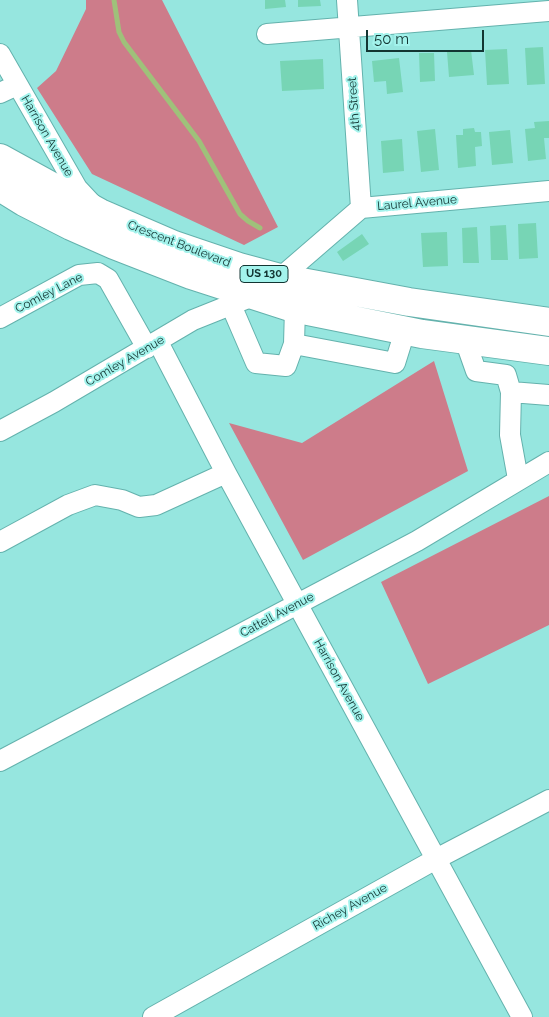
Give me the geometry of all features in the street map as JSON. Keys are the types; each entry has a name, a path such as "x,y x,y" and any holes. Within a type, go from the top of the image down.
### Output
{"highway":[{"name":"Crescent Boulevard","path":"0,158 100,214 174,245 239,267 280,278 409,302 549,322"},
{"name":"Crescent Boulevard","path":"0,187 55,218 114,245 191,275 242,300 465,340 549,351"}],"street":[{"name":"4th Street","path":"347,0 361,208"},
{"path":"267,34 549,11"},
{"name":"Harrison Avenue","path":"0,54 8,89 77,188 100,214"},
{"name":"Laurel Avenue","path":"280,278 361,208 549,192"},
{"name":"Comley Lane","path":"0,318 79,275 98,273 103,275 112,286 153,345"},
{"path":"242,300 256,363 286,366 294,344 295,308"},
{"name":"Comley Avenue","path":"0,431 54,402 193,320 242,300"},
{"path":"294,344 395,363 405,330"},
{"path":"465,340 476,371 506,375 511,392 510,434 518,479"},
{"name":"Harrison Avenue","path":"153,345 298,604 522,1017"},
{"path":"511,392 549,395"},
{"name":"Cattell Avenue","path":"0,761 417,541 549,462"},
{"path":"0,542 68,505 95,495 122,500 140,507 156,505 226,473"},
{"name":"Richey Avenue","path":"153,1017 436,860 549,800"}],"shaded area":[{"path":"86,0 162,0 278,227 244,245 92,174 37,88 56,71 86,9"},
{"path":"434,361 468,471 303,560 229,423 302,443"},
{"path":"549,496 549,625 428,684 381,582"}],"building":[{"path":"265,0 285,0 286,7 265,9"},
{"path":"298,0 320,0 321,6 298,7"},
{"path":"543,47 545,84 527,85 525,48"},
{"path":"507,49 509,84 487,85 485,50"},
{"path":"471,50 474,75 449,77 447,52"},
{"path":"419,53 434,53 435,81 420,82"},
{"path":"399,58 403,92 387,94 386,81 374,82 372,61"},
{"path":"323,59 324,89 282,91 280,61"},
{"path":"549,121 549,138 544,138 546,159 528,161 525,129 535,128 534,122"},
{"path":"474,128 475,132 481,132 482,146 475,147 476,166 458,168 456,135 463,135 463,129"},
{"path":"435,129 439,170 421,172 417,131"},
{"path":"510,130 513,163 492,165 489,132"},
{"path":"402,139 404,171 383,173 381,141"},
{"path":"536,223 538,258 519,259 518,224"},
{"path":"506,225 508,260 491,260 490,226"},
{"path":"477,227 479,263 463,263 462,228"},
{"path":"447,232 448,266 423,267 421,233"},
{"path":"362,234 369,244 343,261 337,252"}],"waterway":[{"path":"114,0 119,32 124,42 199,141 240,214 260,228"}]}
